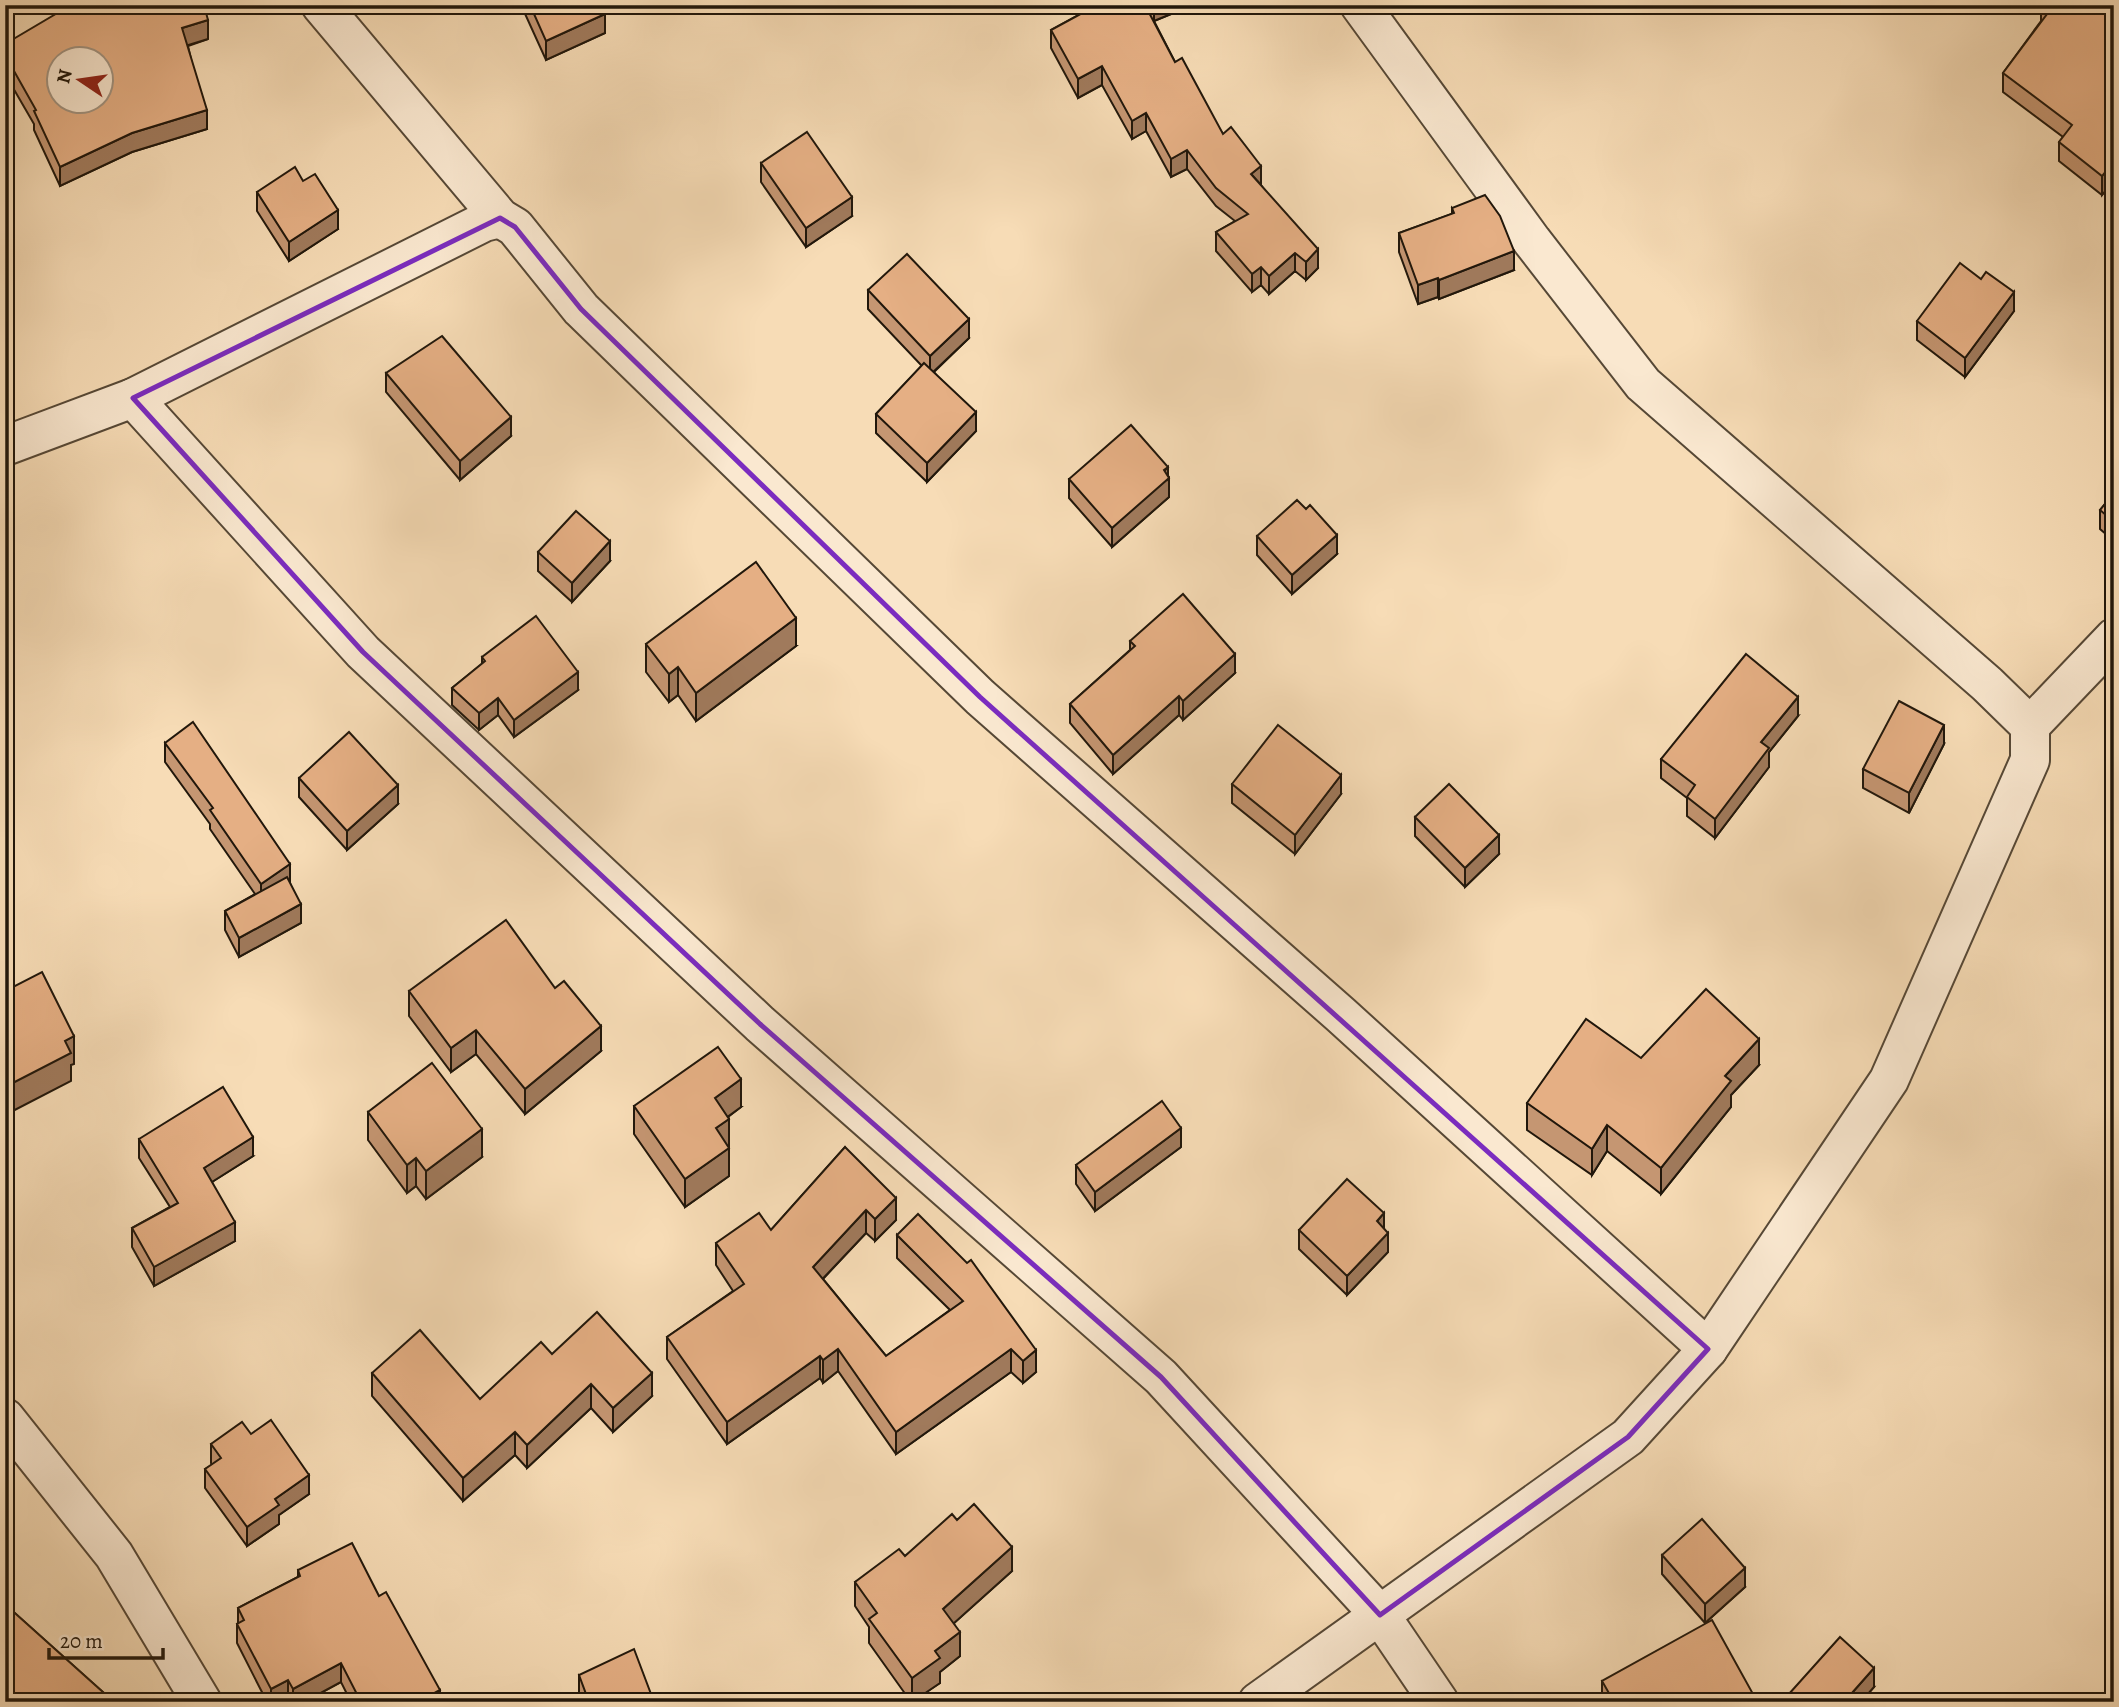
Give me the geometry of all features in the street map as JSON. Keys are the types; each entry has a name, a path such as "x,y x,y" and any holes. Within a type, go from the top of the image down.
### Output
{"street":[{"path":"321,5 500,218 515,227 582,309 980,697 1341,1015 1708,1349"},
{"path":"1360,5 1531,241 1643,384 1987,684 2030,726"},
{"path":"5,446 133,398 484,222 500,218"},
{"path":"133,398 363,652 760,1024 1161,1377 1380,1615 1438,1702"},
{"path":"1258,1702 1629,1437 1708,1349 1889,1080 2030,760 2030,726 2114,638"},
{"path":"5,1418 114,1555 202,1702"}],"highlighted area":[{"path":"500,218 515,227 581,309 980,697 1708,1349 1628,1437 1380,1615 1161,1377 760,1024 363,652 133,398"}],"building":[{"path":"71,5 204,5 208,20 182,28 207,110 132,133 60,167 34,111 36,110 5,55 5,44"},
{"path":"530,5 601,5 605,14 546,41"},
{"path":"1097,5 1145,5 1175,62 1182,58 1223,134 1231,127 1261,166 1251,174 1318,249 1306,262 1295,253 1269,276 1261,267 1252,274 1216,232 1248,214 1216,188 1187,150 1171,159 1146,113 1132,121 1102,66 1078,79 1051,30"},
{"path":"2045,5 2114,5 2114,161 2102,176 2059,142 2072,125 2003,73 2050,10"},
{"path":"807,132 852,197 806,228 761,163"},
{"path":"295,167 303,181 315,174 338,210 289,242 257,192"},
{"path":"1485,195 1500,216 1514,251 1439,280 1438,278 1418,285 1399,233 1454,213 1452,208"},
{"path":"907,254 969,319 930,356 868,290"},
{"path":"1960,263 1981,279 1986,272 2014,292 1965,358 1917,321"},
{"path":"442,336 511,417 460,461 386,373"},
{"path":"924,363 976,412 927,463 876,414"},
{"path":"1131,425 1168,467 1164,470 1169,478 1112,528 1069,479"},
{"path":"2114,493 2114,522 2100,510"},
{"path":"1297,500 1306,509 1310,505 1337,535 1292,575 1257,536"},
{"path":"576,511 610,541 572,583 538,552"},
{"path":"756,562 796,618 696,693 678,667 669,674 646,644"},
{"path":"1183,594 1235,654 1183,701 1179,696 1113,755 1070,704 1135,646 1130,641"},
{"path":"536,616 578,672 514,720 498,698 479,713 452,688 485,661 482,657"},
{"path":"1746,654 1798,697 1761,742 1769,748 1715,819 1687,797 1695,785 1661,759"},
{"path":"1899,701 1944,725 1909,793 1863,769"},
{"path":"193,722 290,864 261,884 210,810 213,808 165,743"},
{"path":"1278,725 1341,775 1295,835 1232,784"},
{"path":"349,732 398,785 347,831 299,778"},
{"path":"1449,784 1499,835 1465,868 1415,817"},
{"path":"287,877 301,904 239,938 225,911"},
{"path":"506,920 555,988 564,981 601,1026 525,1089 476,1030 451,1048 409,991"},
{"path":"42,972 74,1036 65,1041 71,1053 5,1087 5,991"},
{"path":"1706,989 1759,1039 1725,1076 1731,1081 1661,1168 1607,1125 1592,1149 1527,1103 1586,1019 1641,1058"},
{"path":"718,1047 741,1079 715,1098 729,1119 716,1128 729,1148 685,1179 634,1106"},
{"path":"432,1063 482,1129 426,1171 416,1158 407,1165 368,1112"},
{"path":"223,1087 253,1137 204,1168 235,1222 154,1267 132,1228 178,1203 139,1139"},
{"path":"1162,1101 1181,1128 1095,1192 1076,1165"},
{"path":"845,1147 896,1198 875,1219 866,1210 813,1267 886,1356 963,1301 897,1235 918,1214 967,1263 971,1260 1036,1350 1023,1361 1011,1349 896,1432 838,1349 823,1360 820,1356 727,1422 667,1337 744,1284 716,1243 759,1213 771,1230"},
{"path":"1347,1179 1384,1213 1377,1221 1388,1233 1347,1276 1299,1230"},
{"path":"597,1312 652,1373 613,1408 591,1384 527,1445 515,1432 463,1478 372,1373 420,1330 480,1399 541,1342 552,1354"},
{"path":"271,1420 309,1475 275,1499 279,1505 247,1527 205,1469 221,1458 211,1444 242,1422 251,1434"},
{"path":"974,1504 1012,1547 943,1609 960,1632 935,1651 940,1658 912,1678 869,1619 877,1613 855,1582 899,1549 905,1556 952,1514 957,1520"},
{"path":"1702,1519 1745,1568 1705,1604 1662,1555"},
{"path":"352,1543 379,1596 386,1592 440,1690 418,1702 361,1702 341,1663 293,1689 288,1680 271,1689 237,1624 244,1620 238,1608 300,1576 298,1570"},
{"path":"5,1598 9,1601 6,1605 114,1702 5,1702 5,1687 11,1681 5,1675"},
{"path":"1712,1620 1753,1694 1739,1702 1614,1702 1602,1681"},
{"path":"1840,1637 1874,1668 1844,1702 1795,1702 1788,1695"},
{"path":"634,1649 654,1702 589,1702 579,1675"},
{"path":"931,1696 936,1702 924,1702"}]}
